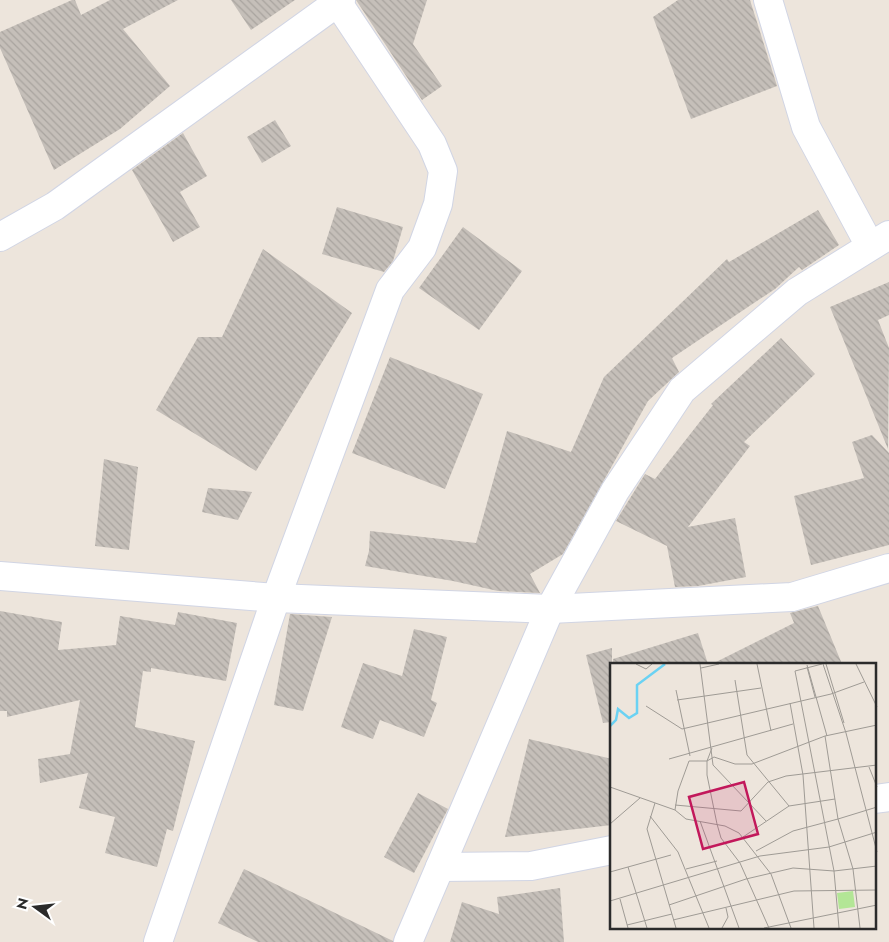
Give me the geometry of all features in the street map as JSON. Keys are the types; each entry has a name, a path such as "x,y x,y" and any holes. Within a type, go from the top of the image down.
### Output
{"street":[{"path":"408,942 550,608 615,491 682,390 797,292 880,241 806,127 768,0"},
{"path":"0,237 55,206 338,1 432,144 443,171 438,204 422,248 390,290 276,598 158,942"},
{"path":"0,576 276,598 550,608 792,596 889,568"},
{"path":"876,798 889,797"},
{"path":"440,867 531,866 610,850"}],"building":[{"path":"75,0 81,15 110,0 178,0 123,29 170,86 120,129 54,170 0,48 0,32"},
{"path":"231,0 295,0 251,30"},
{"path":"356,0 427,0 413,44 442,86 422,100"},
{"path":"678,0 750,0 777,86 691,119 653,17"},
{"path":"275,120 291,146 262,163 247,137"},
{"path":"183,133 207,176 180,192 200,227 173,242 132,170"},
{"path":"337,207 403,227 393,261 384,272 322,254"},
{"path":"818,210 839,245 802,270 799,267 775,289 672,358 679,372 648,401 563,554 530,574 540,593 498,591 453,581 365,566 369,551 370,531 476,543 507,431 571,452 604,377 727,259 729,262"},
{"path":"463,227 522,271 479,330 419,288"},
{"path":"263,249 352,313 256,471 156,410 198,337 222,337"},
{"path":"889,282 889,315 878,320 889,348 888,449 830,307"},
{"path":"781,338 815,374 744,442 750,446 688,527 735,518 746,577 698,586 675,587 667,546 616,521 645,474 655,479 713,405 711,404"},
{"path":"390,357 483,394 445,489 352,453"},
{"path":"872,435 889,453 889,545 811,565 794,496 864,478 852,442"},
{"path":"104,459 138,467 129,550 95,546"},
{"path":"208,488 252,492 238,520 202,512"},
{"path":"818,606 842,663 714,663 794,623 790,613"},
{"path":"0,611 62,622 58,650 116,645 120,616 175,625 178,612 237,623 226,681 151,668 151,672 143,671 135,727 195,741 173,831 167,829 157,867 105,853 115,817 79,808 88,773 40,783 38,759 70,754 80,700 7,717 7,711 0,711"},
{"path":"290,614 332,617 303,711 274,705"},
{"path":"414,629 447,637 431,700 437,703 424,737 380,720 373,739 341,727 363,663 402,676"},
{"path":"698,633 708,663 613,663 613,659"},
{"path":"612,648 612,663 610,663 610,722 603,723 586,655"},
{"path":"529,739 610,759 610,825 505,837"},
{"path":"418,793 448,809 414,873 384,857"},
{"path":"244,869 393,942 258,942 218,923"},
{"path":"560,888 564,942 450,942 462,902 499,914 497,897"}]}
